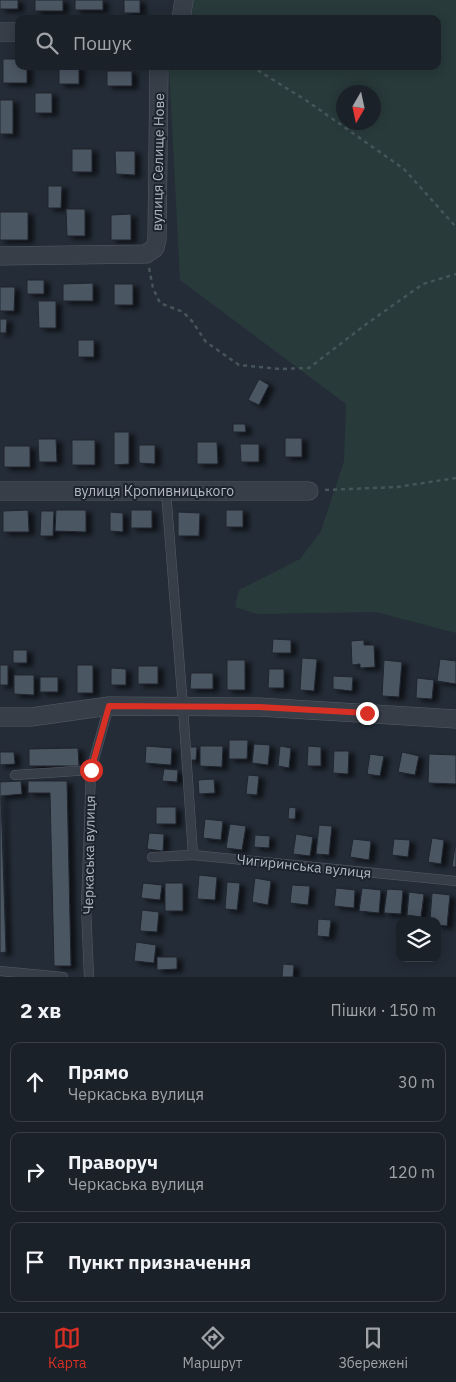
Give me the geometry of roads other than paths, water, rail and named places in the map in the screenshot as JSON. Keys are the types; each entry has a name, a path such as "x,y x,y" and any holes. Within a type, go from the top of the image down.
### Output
{"street":[{"path":"182,15 184,0"},
{"path":"0,32 15,32"},
{"name":"вулиця Селище Нове","path":"0,256 146,254 154,248 157,239 159,70"},
{"name":"вулиця Кропивницького","path":"0,491 309,491"},
{"path":"0,717 31,717 109,706 183,706 259,707 456,719"}],"lane":[{"path":"166,491 193,855"},
{"name":"Черкаська вулиця","path":"89,977 86,906 91,770 109,706"},
{"path":"15,775 91,770"},
{"name":"Чигиринська вулиця","path":"152,857 193,855 456,881"},
{"path":"0,971 63,977"}]}
